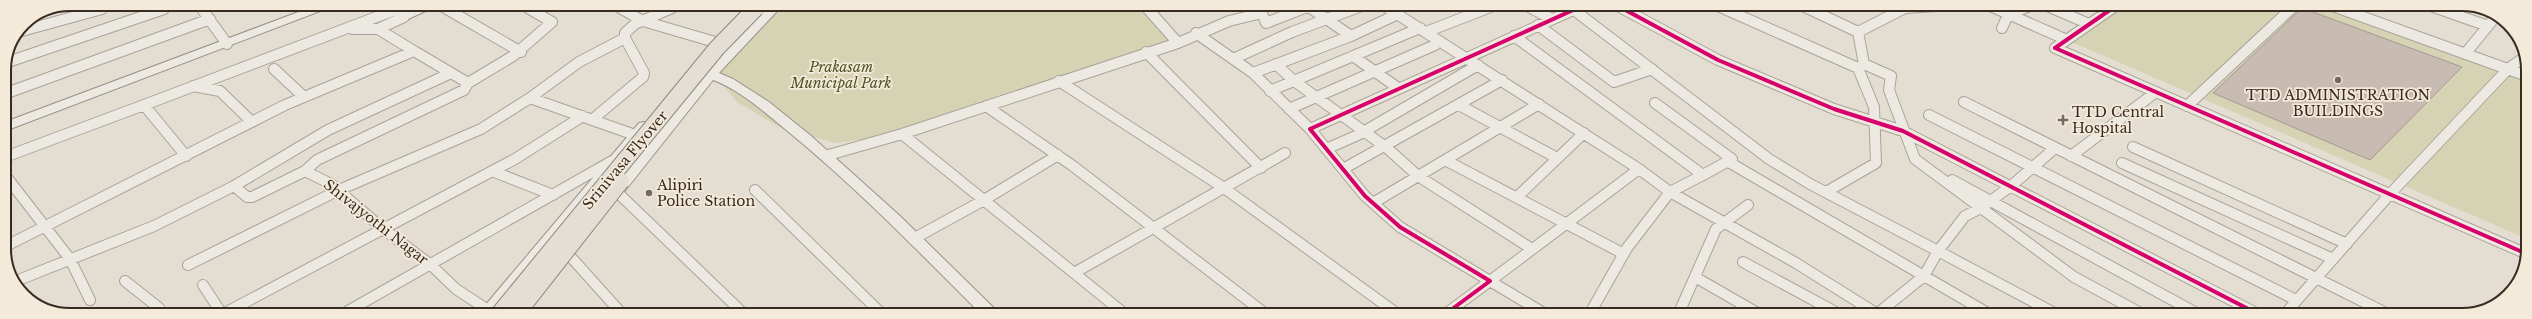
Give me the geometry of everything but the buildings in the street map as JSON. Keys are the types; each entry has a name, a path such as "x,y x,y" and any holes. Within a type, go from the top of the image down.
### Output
{"main road":[{"name":"Srinivasa Flyover","path":"494,308 717,48 753,11"},
{"name":"Srinivasa Flyover","path":"521,308 704,75 766,11"}],"street":[{"path":"32,25 93,11"},
{"path":"12,61 158,11"},
{"path":"204,11 227,44"},
{"path":"11,125 227,44 305,11"},
{"path":"450,11 521,52"},
{"path":"234,186 247,197 252,197 305,171 317,160 464,90 468,83 490,73 521,52 552,22 533,11"},
{"path":"625,11 643,21 715,42"},
{"path":"234,308 382,228 492,171 588,117 643,77 644,74 625,38 625,33 629,28 665,11"},
{"path":"494,308 635,135 693,71 715,42 746,11"},
{"path":"527,308 617,192 713,72 771,11"},
{"path":"1150,11 1178,43"},
{"path":"825,156 902,134 1146,52 1178,43 1196,33 1258,11"},
{"path":"1261,11 1266,23 1298,11"},
{"path":"1314,11 1351,36"},
{"path":"1233,59 1348,11"},
{"path":"1394,11 1639,169 1670,192 1796,263 1868,308"},
{"path":"1270,91 1354,56 1478,11"},
{"path":"1536,11 1552,20"},
{"path":"1310,129 1466,57 1572,11"},
{"path":"1582,11 1652,69 1769,159 1826,192 2045,308"},
{"path":"1627,11 1718,60 1875,123 1903,131 2246,308"},
{"path":"1730,11 1861,66 1891,76 1889,90 1903,131 1915,159 2074,277 2127,307"},
{"path":"1814,11 1858,32"},
{"path":"1858,32 1894,11"},
{"path":"2000,11 2067,40"},
{"path":"2006,11 2008,15"},
{"path":"2002,28 2008,15 2018,11"},
{"path":"2059,11 2089,24"},
{"path":"2108,11 2055,48 2521,251"},
{"path":"2187,106 2289,11"},
{"path":"2349,11 2521,74"},
{"path":"2445,11 2488,26"},
{"path":"11,155 345,29 397,12"},
{"path":"378,29 397,12"},
{"path":"1253,73 1351,36 1398,14"},
{"path":"11,91 210,19"},
{"path":"2465,54 2493,20"},
{"path":"1538,25 1614,82 1652,69"},
{"path":"345,29 378,29 468,83"},
{"path":"1826,192 1876,163 1874,107 1861,66 1858,32"},
{"path":"1196,33 1253,73 1310,129 1373,203 1400,227 1535,308"},
{"path":"1514,36 1641,131 1704,175"},
{"path":"188,265 339,190 481,129 530,98 579,62 625,38"},
{"path":"1289,109 1435,45"},
{"path":"11,243 304,97 414,50"},
{"path":"1146,52 1261,168"},
{"path":"1354,56 1398,88"},
{"path":"2290,308 2390,194 2508,69 2520,60"},
{"path":"1276,64 1294,81 1384,146 1418,176 1532,249"},
{"path":"1326,149 1364,132 1478,65"},
{"path":"274,69 304,97"},
{"path":"693,71 713,72 744,90 825,156 986,308"},
{"path":"20,279 123,240 178,216 234,186 328,130 451,73"},
{"path":"1343,169 1502,80"},
{"path":"1060,81 1224,188 1389,308"},
{"path":"193,86 220,91 252,122"},
{"path":"2071,156 2156,92"},
{"path":"530,98 588,117 635,135"},
{"path":"1964,102 2376,308"},
{"path":"1593,308 1624,254 1670,192 1704,175 1727,160 1732,159 1655,103"},
{"path":"1459,104 1557,158"},
{"path":"1373,203 1539,104"},
{"path":"144,105 186,156"},
{"path":"986,106 1058,155 1258,308"},
{"path":"1929,115 2296,300"},
{"path":"1517,197 1584,133"},
{"path":"902,134 1117,308"},
{"path":"2133,147 2346,244"},
{"path":"1885,308 1924,276 1938,251 1965,216 1981,208 2011,186 2055,148"},
{"path":"1074,273 1285,154"},
{"path":"913,239 984,200 1058,155"},
{"path":"352,308 431,265 614,160"},
{"path":"1445,160 1624,254"},
{"path":"1727,160 1979,308"},
{"path":"1919,162 2187,308"},
{"path":"2122,163 2333,259"},
{"path":"1453,308 1639,169"},
{"name":"Shivajyothi Nagar","path":"305,171 331,184 339,190 382,228 431,265 456,289 483,308"},
{"path":"492,171 553,195"},
{"path":"11,184 43,227 70,259 90,300"},
{"path":"755,190 876,308"},
{"path":"617,192 738,308"},
{"path":"1681,308 1716,229 1748,205"},
{"path":"569,255 617,308"},
{"path":"1742,262 1828,308"},
{"path":"1695,277 1749,308"},
{"path":"125,281 159,308"},
{"path":"203,285 219,308"}],"green space":[{"name":"Prakasam Municipal Park","path":"776,11 1150,11 1178,43 902,134 835,143 779,127 737,102 713,72"},
{"path":"2108,11 2344,11 2521,76 2521,236 2067,40"}],"cycle path":[{"path":"1453,308 1490,281 1400,227 1365,196 1310,129 1571,11"},
{"path":"1627,11 1718,60 1834,109 1903,131 2246,308"},
{"path":"2108,11 2055,48 2521,251"}],"place":[{"name":"TTD ADMINISTRATION BUILDINGS","path":"2338,80"},
{"name":"TTD Central Hospital","path":"2063,120"},
{"name":"Alipiri Police Station","path":"649,193"}]}
